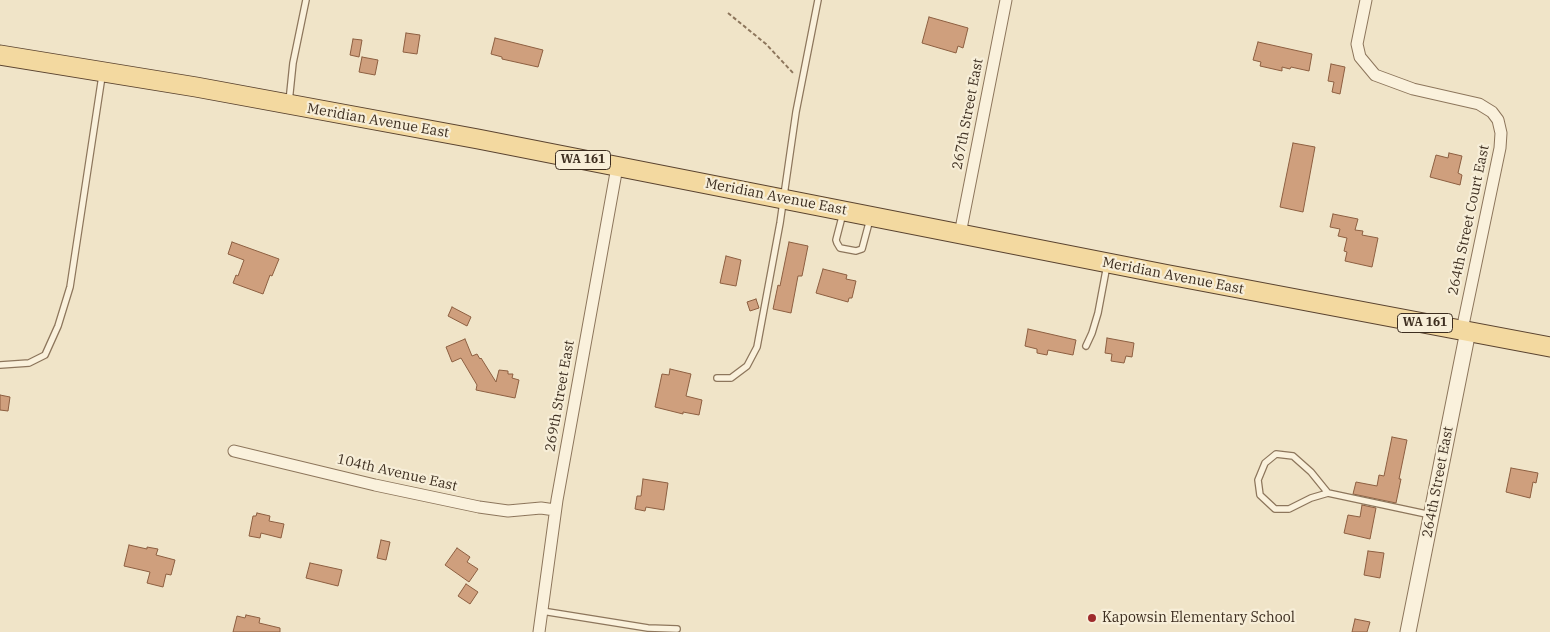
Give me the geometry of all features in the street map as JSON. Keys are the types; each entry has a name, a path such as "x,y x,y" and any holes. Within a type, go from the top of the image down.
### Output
{"main road":[{"name":"Meridian Avenue East","path":"0,55 289,104 1550,347"}],"street":[{"name":"267th Street East","path":"960,234 1006,0"},
{"name":"264th Street Court East","path":"1366,0 1357,44 1360,57 1375,75 1413,88 1479,104 1492,112 1498,120 1501,133 1500,148 1464,331"},
{"name":"269th Street East","path":"539,632 555,510 617,167"},
{"name":"264th Street East","path":"1408,632 1464,331"},
{"name":"104th Avenue East","path":"234,451 479,507 508,511 541,508 555,510"}],"lane":[{"path":"289,104 293,63 306,0"},
{"path":"717,378 731,378 746,366 757,346 780,223 796,112 818,0"},
{"path":"0,365 29,363 45,355 58,326 70,287 102,71"},
{"path":"844,210 836,243 840,248 856,251 862,249 871,216"},
{"path":"1086,346 1098,313 1108,263"},
{"path":"1328,493 1311,472 1293,456 1276,454 1265,463 1258,480 1260,495 1274,509 1289,510 1311,498 1328,493 1431,515"},
{"path":"542,610 648,630 677,629"}],"path":[{"path":"728,13 766,44 802,82"}],"building":[{"path":"929,17 968,28 963,48 958,46 956,53 922,43"},
{"path":"406,33 420,35 417,54 403,52"},
{"path":"495,38 543,50 538,67 502,59 502,57 491,54"},
{"path":"353,39 362,40 359,57 350,55"},
{"path":"1258,42 1312,54 1309,71 1282,67 1282,71 1260,66 1261,62 1253,60"},
{"path":"362,57 378,60 375,75 359,72"},
{"path":"1331,64 1345,67 1340,94 1332,92 1334,82 1328,81"},
{"path":"1293,143 1315,147 1303,212 1280,207"},
{"path":"1449,153 1462,156 1458,173 1462,175 1460,185 1430,177 1436,155 1448,158"},
{"path":"1333,214 1358,219 1355,230 1363,231 1362,235 1378,238 1372,267 1345,261 1347,252 1344,251 1347,238 1338,236 1340,229 1330,227"},
{"path":"232,242 279,259 272,276 270,275 263,294 233,283 244,260 228,254"},
{"path":"789,242 808,246 802,276 798,276 791,313 773,309"},
{"path":"726,256 741,260 736,286 720,283"},
{"path":"823,269 847,275 846,279 856,281 852,298 849,298 848,302 816,293"},
{"path":"756,299 759,308 750,311 747,302"},
{"path":"452,307 471,317 467,326 448,316"},
{"path":"1028,329 1076,340 1073,355 1048,350 1047,355 1037,353 1037,349 1025,346"},
{"path":"1107,338 1134,343 1132,357 1126,356 1124,363 1111,361 1112,354 1105,353"},
{"path":"465,339 472,356 477,354 481,358 496,382 499,370 508,371 508,374 513,374 512,378 519,380 515,398 476,390 477,385 461,358 452,362 446,347"},
{"path":"670,369 691,374 686,396 702,400 699,415 683,412 683,414 655,407 662,374 669,375"},
{"path":"0,395 10,397 8,411 0,410"},
{"path":"1392,437 1407,440 1396,503 1353,494 1356,482 1377,486 1379,475 1384,476"},
{"path":"1511,468 1538,473 1536,483 1533,482 1530,498 1506,492"},
{"path":"643,479 668,483 664,510 646,507 645,511 635,509 637,496 641,496"},
{"path":"1362,505 1376,508 1370,539 1344,533 1348,515 1360,517"},
{"path":"257,513 270,516 269,521 284,524 281,538 261,533 260,538 249,536 253,516 256,516"},
{"path":"381,540 390,542 386,560 377,558"},
{"path":"129,545 147,549 147,547 158,549 156,555 175,560 171,575 166,574 163,587 147,583 150,572 124,566"},
{"path":"457,548 470,557 467,562 478,569 469,582 445,565"},
{"path":"1368,551 1384,553 1380,578 1364,575"},
{"path":"310,563 342,570 338,586 306,578"},
{"path":"466,584 478,592 470,604 458,596"},
{"path":"246,615 260,618 259,623 280,628 280,632 233,632 237,616 245,618"},
{"path":"1355,619 1370,622 1367,632 1352,632"}],"place":[{"name":"Kapowsin Elementary School","path":"1092,618"}]}
